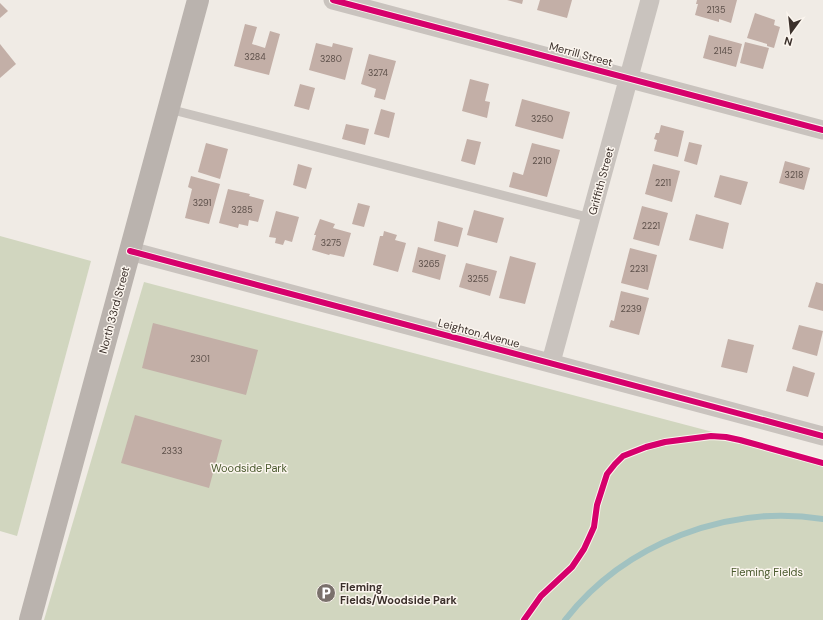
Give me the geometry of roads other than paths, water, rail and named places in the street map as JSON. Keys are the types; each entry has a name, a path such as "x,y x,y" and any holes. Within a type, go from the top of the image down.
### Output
{"main road":[{"name":"North 33rd Street","path":"30,620 198,0"}],"street":[{"name":"Merrill Street","path":"333,0 823,130"},
{"name":"Griffith Street","path":"551,362 650,0"},
{"name":"Leighton Avenue","path":"130,251 551,362 823,436"}],"lane":[{"path":"169,109 591,218"}],"waterway":[{"path":"565,620 589,593 617,570 648,550 681,535 715,524 751,518 787,516 823,519"}],"place":[{"name":"Fleming Fields/Woodside Park","path":"326,593"}],"park label":[{"name":"Woodside Park","path":"249,468"},
{"name":"Fleming Fields","path":"767,572"}]}
